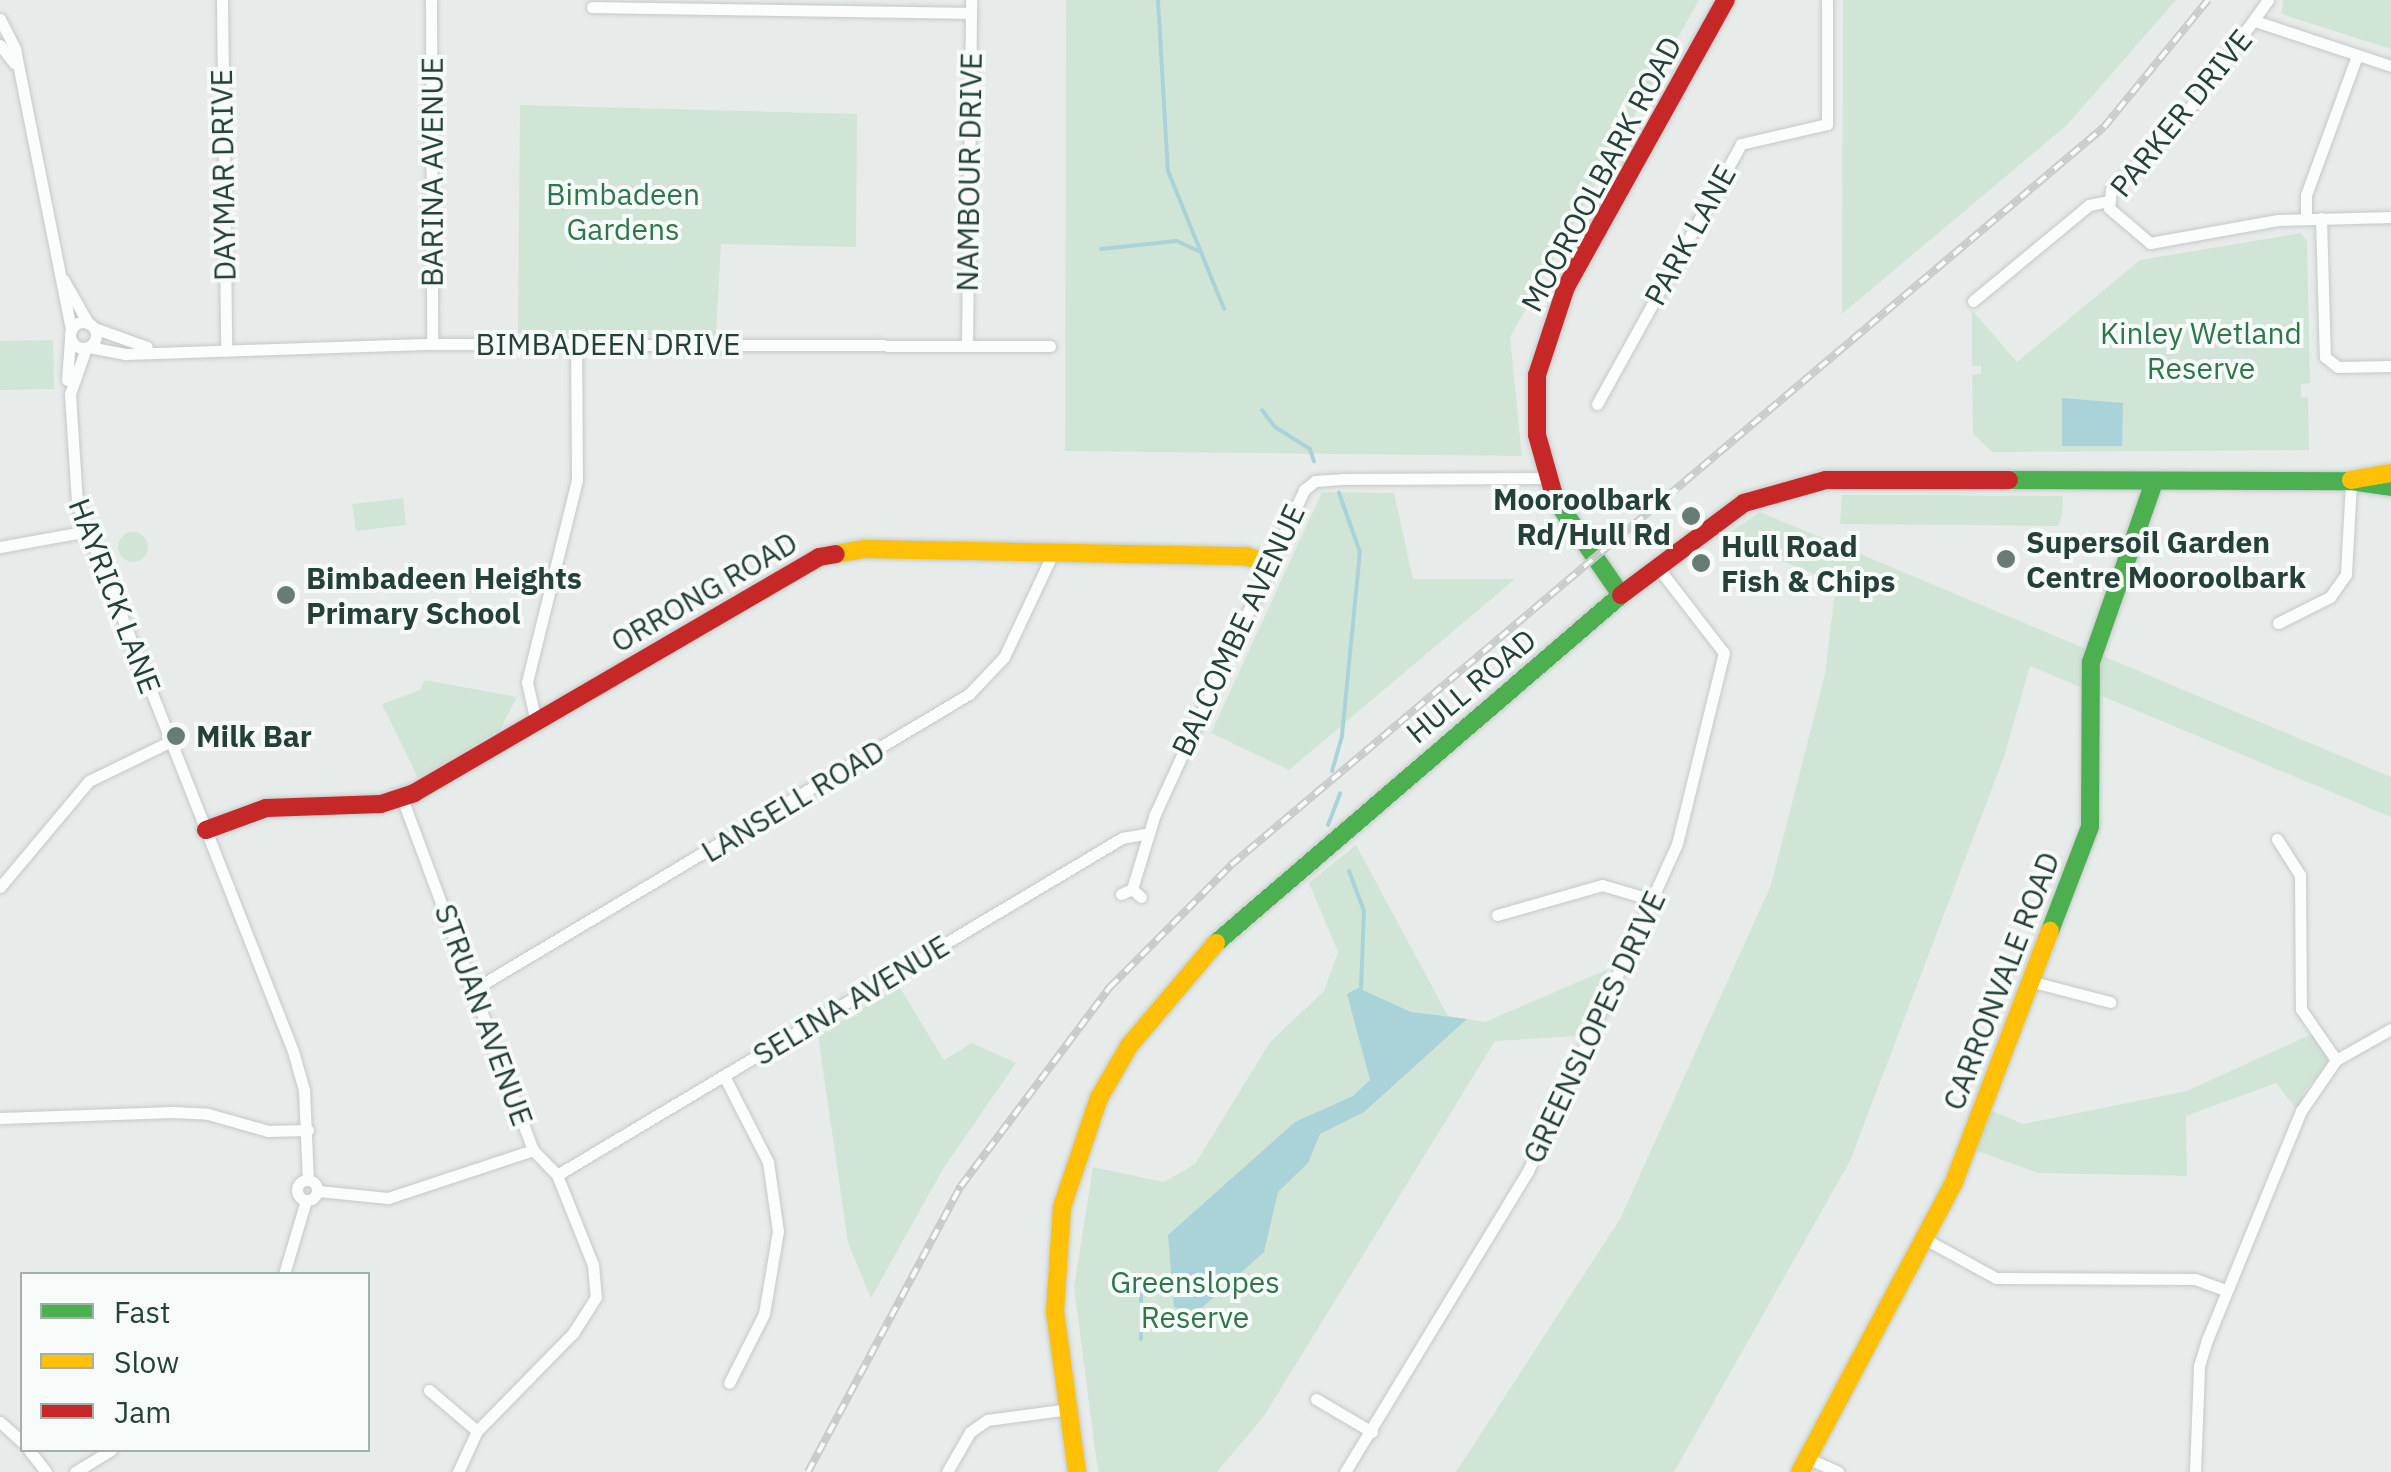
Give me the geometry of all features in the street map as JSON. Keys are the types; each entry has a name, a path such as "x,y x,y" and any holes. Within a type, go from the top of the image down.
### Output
{"main road":[{"name":"MOOROOLBARK ROAD","path":"1621,595 1567,524 1546,478 1535,404 1552,316 1726,0"},
{"name":"HULL ROAD","path":"2351,480 2391,472"},
{"name":"HULL ROAD","path":"1077,1472 1055,1312 1062,1207 1099,1098 1129,1046 1194,964 1264,898 1714,520 1791,485 1862,478 2351,480 2391,487"},
{"name":"CARRONVALE ROAD","path":"1804,1465 1954,1182 2090,827 2091,662 2154,482"},
{"name":"ORRONG ROAD","path":"206,830 266,808 402,798 818,557 866,550 1051,557 1246,556 1266,562"}],"street":[{"name":"DAYMAR DRIVE","path":"222,0 226,350"},
{"name":"BARINA AVENUE","path":"432,0 432,344"},
{"name":"PARK LANE","path":"1597,404 1741,144 1826,124 1827,0"},
{"name":"PARKER DRIVE","path":"2268,0 2256,21 2108,201 2132,234 2150,243 2306,218 2391,216"},
{"path":"592,7 970,6"},
{"name":"NAMBOUR DRIVE","path":"968,344 970,6"},
{"name":"HAYRICK LANE","path":"0,20 18,70 71,334 73,481 88,531 280,1014 304,1090 308,1180 297,1190 306,1200"},
{"path":"2256,21 2356,58 2391,66"},
{"name":"HAYRICK LANE","path":"0,46 18,70"},
{"path":"2306,218 2306,195 2356,58"},
{"path":"1973,301 2089,205 2108,201"},
{"path":"2321,218 2327,361 2338,367 2391,366"},
{"name":"HAYRICK LANE","path":"61,276 91,326 70,394"},
{"name":"BIMBADEEN DRIVE","path":"91,326 127,344 166,350"},
{"path":"87,347 71,334 91,326"},
{"name":"BIMBADEEN DRIVE","path":"87,347 105,353 432,344 1050,346"},
{"path":"536,722 528,682 577,480 576,345"},
{"name":"BALCOMBE AVENUE","path":"1132,894 1149,833 1295,499 1315,481 1546,478"},
{"path":"2278,623 2330,598 2346,574 2351,480"},
{"path":"0,547 88,531"},
{"name":"LANSELL ROAD","path":"476,988 970,694 1004,658 1051,557"},
{"name":"GREENSLOPES DRIVE","path":"1345,1472 1528,1171 1678,844 1724,653 1656,565"},
{"path":"0,887 90,780 171,742"},
{"name":"STRUAN AVENUE","path":"402,798 476,988 533,1150 557,1175 593,1265 596,1296 573,1333 477,1431 458,1472"},
{"name":"SELINA AVENUE","path":"557,1175 1122,838 1149,833"},
{"path":"2277,839 2300,874 2301,1009 2336,1060"},
{"path":"1497,915 1602,886 1653,900"},
{"path":"2030,981 2110,1002"},
{"path":"2195,1472 2199,1366 2222,1289 2310,1091 2336,1060 2391,1029"},
{"path":"724,1076 768,1162 778,1232 764,1314 729,1383"},
{"path":"0,1118 173,1112 208,1114 268,1131 308,1130"},
{"path":"308,1180 318,1191 388,1198 533,1150"},
{"path":"285,1272 306,1200 318,1191"},
{"path":"1924,1240 1996,1278 2195,1279 2222,1289"},
{"path":"430,1390 477,1431"},
{"path":"1316,1399 1372,1432"},
{"path":"946,1472 978,1425 1069,1409"},
{"path":"0,1422 20,1440"},
{"path":"31,1452 46,1472"},
{"path":"74,1472 108,1452"},
{"path":"1804,1465 1838,1472"}],"green space":[{"path":"1066,0 1699,0 1510,337 1522,456 1065,451"},
{"path":"1843,0 2176,0 2067,125 1842,314"},
{"path":"2283,0 2391,0 2391,49 2281,14"},
{"name":"Bimbadeen Gardens","path":"520,105 857,114 856,247 721,244 716,336 518,333"},
{"name":"Kinley Wetland Reserve","path":"2301,233 2307,241 2310,383 2301,384 2301,397 2308,398 2309,450 1992,452 1973,434 1972,375 1981,374 1981,366 1972,366 1972,310 2017,362 2140,260"},
{"path":"53,340 54,389 0,390 0,341"},
{"path":"1322,492 1394,493 1413,579 1515,579 1289,770 1211,733"},
{"path":"1842,495 2063,496 2058,526 1840,524"},
{"path":"403,498 406,525 356,531 352,504"},
{"path":"1760,512 2391,777 2391,817 2030,666 2004,757 1850,1161 1674,1472 1456,1472 1620,1219 1771,885 1825,674 1836,583 1723,537"},
{"path":"133,532 143,537 148,547 143,557 133,562 123,557 118,547 123,537"},
{"path":"425,680 517,697 500,730 418,778 382,704 420,690"},
{"name":"Greenslopes Reserve","path":"1356,845 1448,1016 1485,1022 1608,969 1578,1036 1495,1041 1264,1416 1217,1472 1098,1472 1074,1287 1093,1167 1164,1182 1195,1164 1270,1042 1324,991 1338,952 1309,883"},
{"path":"899,986 944,1060 972,1043 1016,1063 943,1169 871,1298 848,1243 818,1035"},
{"path":"2314,1033 2333,1060 2305,1090 2297,1110 2276,1083 2186,1116 2187,1176 2038,1173 1972,1149 1987,1109 2023,1124 2187,1091"}],"water":[{"path":"2062,398 2123,403 2122,446 2062,446"},
{"path":"1358,988 1411,1012 1467,1019 1364,1112 1320,1134 1308,1163 1278,1192 1264,1252 1197,1312 1174,1307 1168,1235 1295,1122 1353,1096 1370,1080 1347,994"}],"waterway":[{"path":"1158,0 1168,171 1224,309"},
{"path":"1101,249 1177,241 1198,251"},
{"path":"1262,410 1275,427 1310,449 1314,461"},
{"path":"1332,771 1342,735 1360,552 1339,493"},
{"path":"1328,825 1340,793"},
{"path":"1349,871 1364,911 1361,989"},
{"path":"1141,1339 1141,1288 1172,1278"}],"railway":[{"path":"808,1472 961,1186 1110,987 1231,865 2104,127 2208,0"}],"traffic: fast":[{"path":"2009,480 2351,481 2391,487"},
{"path":"2050,931 2090,827 2091,662 2154,482"},
{"path":"1216,943 1621,595 1555,499"}],"traffic: slow":[{"path":"2351,480 2391,473"},
{"path":"836,554 865,549 1245,556 1266,562"},
{"path":"1800,1472 1954,1182 2050,931"},
{"path":"1077,1472 1055,1312 1062,1207 1099,1098 1129,1046 1216,943"}],"traffic: jam":[{"path":"1555,499 1537,435 1537,375 1566,287 1726,0"},
{"path":"1621,595 1744,503 1826,480 2009,480"},
{"path":"206,830 266,808 381,804 414,793 819,557 836,554"}],"place":[{"name":"Mooroolbark Rd/Hull Rd","path":"1691,516"},
{"name":"Supersoil Garden Centre Mooroolbark","path":"2006,559"},
{"name":"Hull Road Fish & Chips","path":"1701,563"},
{"name":"Bimbadeen Heights Primary School","path":"286,595"},
{"name":"Milk Bar","path":"176,736"}]}
